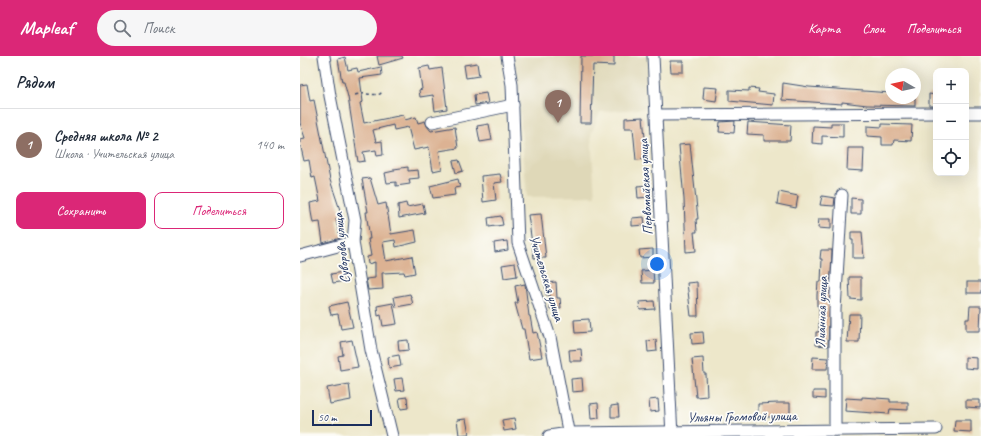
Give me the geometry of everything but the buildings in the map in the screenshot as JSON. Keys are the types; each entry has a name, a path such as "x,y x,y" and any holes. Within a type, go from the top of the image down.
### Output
{"street":[{"name":"Суворова улица","path":"324,56 330,96 355,220 353,242 370,350 392,436"},
{"name":"Учительская улица","path":"506,56 512,85 518,244 550,337 569,435"},
{"name":"Первомайская улица","path":"654,56 672,434"},
{"path":"432,122 513,106"},
{"path":"969,113 981,112"},
{"path":"656,115 933,113"},
{"name":"Лианная улица","path":"835,430 835,310 842,195"},
{"path":"300,256 353,242"},
{"name":"Ульяны Громовой улица","path":"549,436 936,429"}],"path":[{"path":"355,95 365,92 373,95 380,94 382,91"}],"shaded area":[{"path":"513,56 648,56 650,108 600,112 591,134 595,196 527,197 518,91"}],"place":[{"name":"Средняя школа № 2","path":"558,123"}]}
